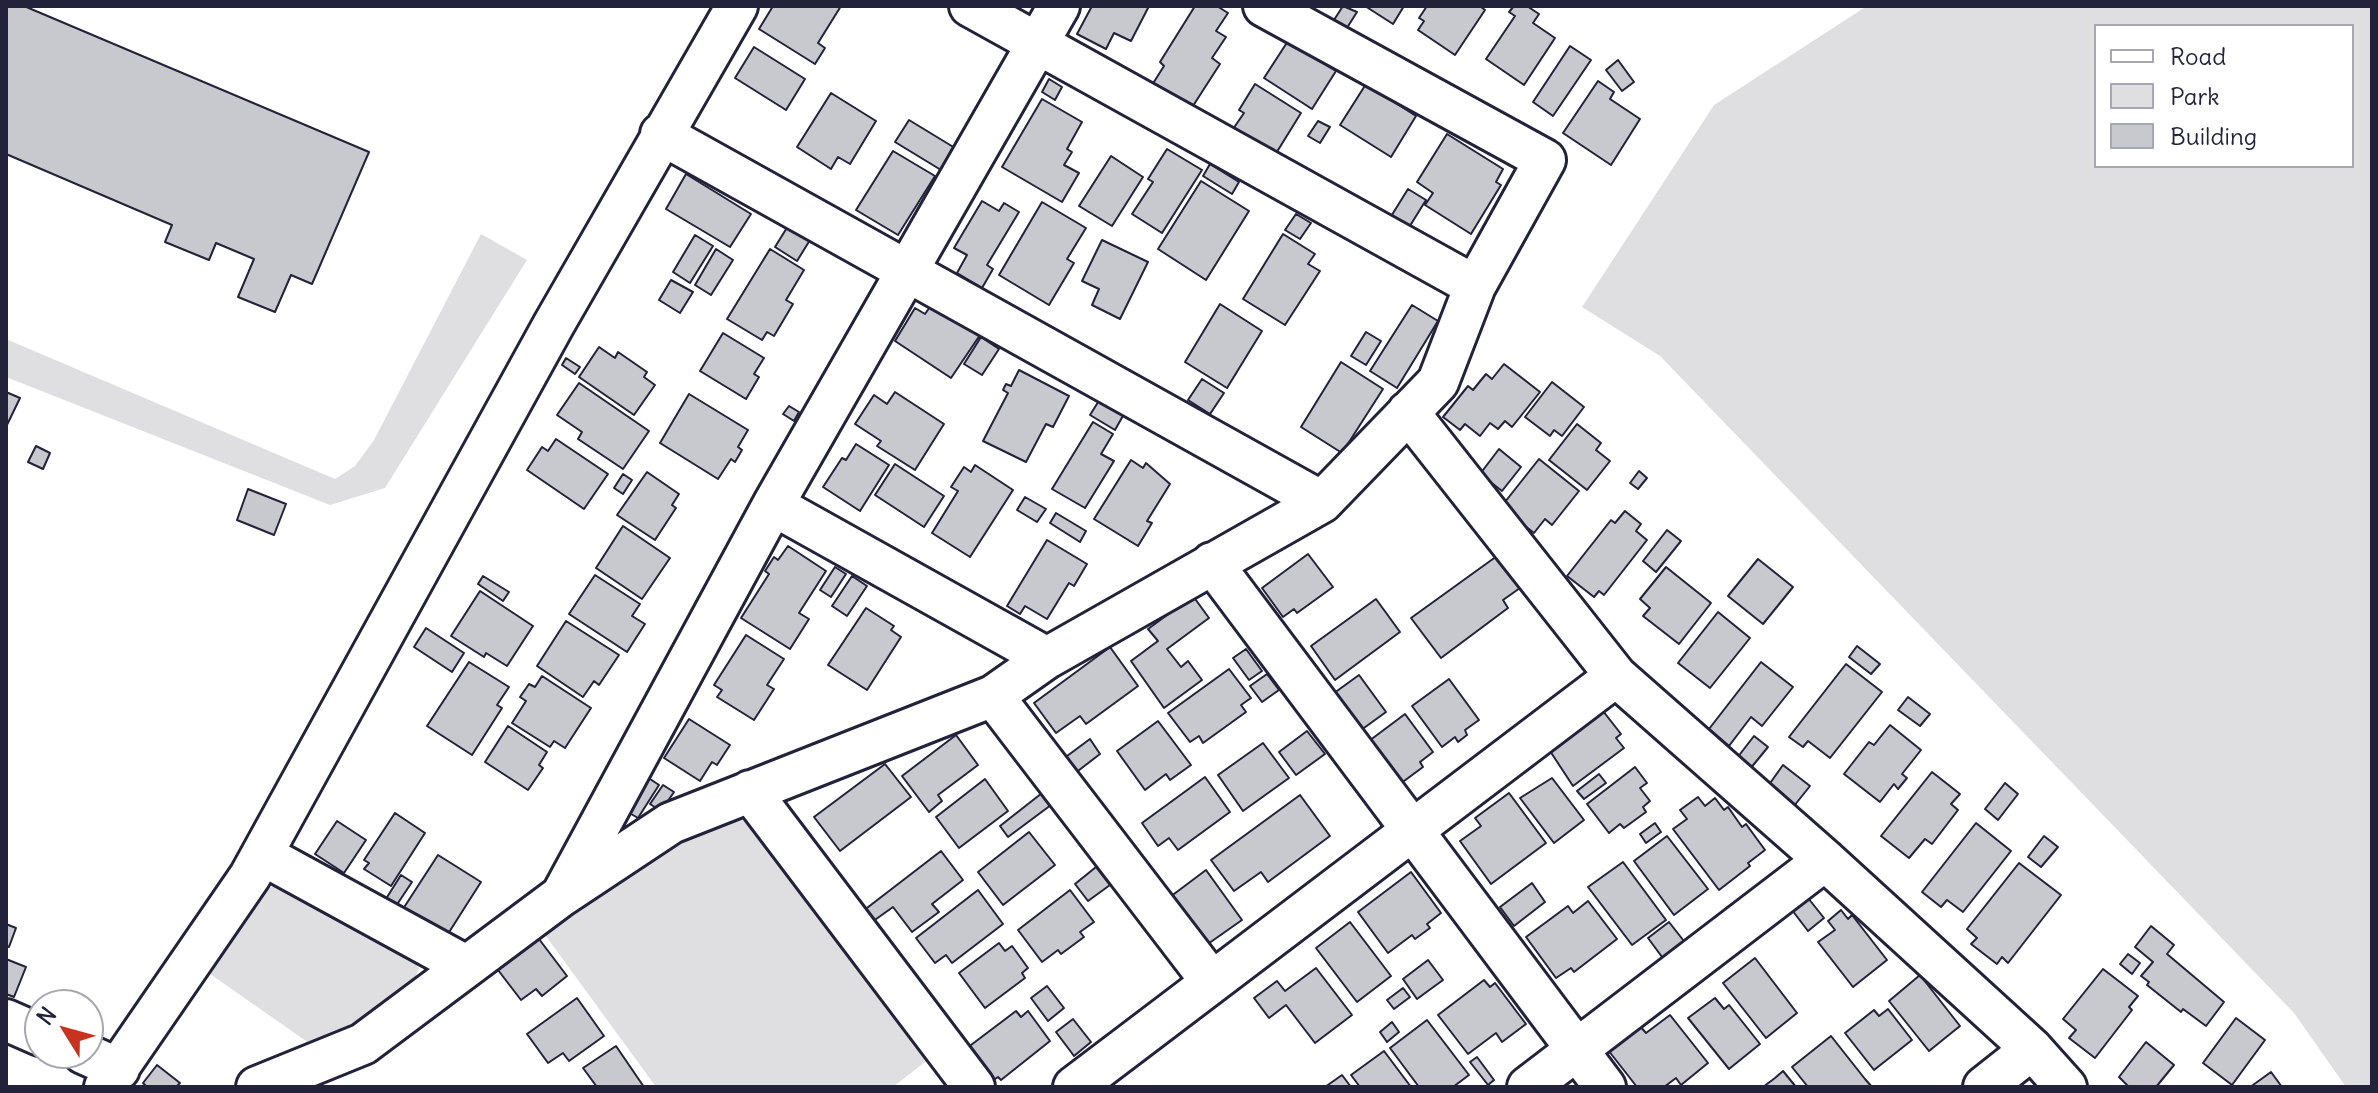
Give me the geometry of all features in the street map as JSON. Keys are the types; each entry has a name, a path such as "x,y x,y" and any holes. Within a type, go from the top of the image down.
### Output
{"street":[{"path":"112,1078 263,855 661,134 737,6"},
{"path":"970,6 1475,286"},
{"path":"561,896 773,505 1059,6"},
{"path":"257,1087 363,1044 561,896 671,823 993,696 1047,658 1322,502 1438,382 1475,286 1545,160 1264,6"},
{"path":"661,134 1322,502"},
{"path":"1408,412 1616,676 1825,860 2032,1049 2066,1087"},
{"path":"773,505 1047,658"},
{"path":"1212,563 1605,1087"},
{"path":"1074,1087 1616,676"},
{"path":"993,696 1212,982"},
{"path":"750,791 974,1087"},
{"path":"263,855 466,966"},
{"path":"1528,1087 1825,860"},
{"path":"1984,1087 2032,1049"}],"green space":[{"path":"1867,6 2372,6 2372,1087 2346,1087 2294,1013 1660,356 1582,307 1714,105"},
{"path":"481,234 527,260 385,488 330,505 6,377 6,339 335,479 355,466 374,440"},
{"path":"738,818 755,827 930,1058 893,1087 656,1087 543,932 686,835"},
{"path":"291,882 415,960 419,969 412,982 389,1005 360,1025 316,1048 210,974 264,889"}],"building":[{"path":"6,6 24,6 369,152 312,284 291,275 275,312 238,297 254,259 216,243 209,260 165,242 172,225 6,154"},
{"path":"773,6 841,6 818,43 825,48 815,64 759,29"},
{"path":"1092,6 1149,6 1131,41 1114,33 1106,49 1077,34"},
{"path":"1195,6 1217,6 1228,13 1216,31 1226,37 1212,58 1220,64 1191,109 1152,85 1164,66 1160,62"},
{"path":"1343,6 1357,12 1345,31 1332,23"},
{"path":"1365,6 1404,6 1393,24"},
{"path":"1427,6 1480,6 1485,10 1455,55 1418,30 1424,21 1419,18"},
{"path":"1514,6 1527,6 1539,14 1533,23 1555,38 1524,85 1486,59 1515,16 1509,12"},
{"path":"1288,41 1336,71 1312,109 1264,78"},
{"path":"1570,46 1591,60 1553,116 1533,102"},
{"path":"754,47 805,79 786,110 735,78"},
{"path":"1618,60 1634,82 1622,91 1606,70"},
{"path":"1049,79 1062,87 1055,100 1042,92"},
{"path":"1598,81 1614,92 1610,99 1640,119 1611,165 1563,133"},
{"path":"1255,84 1301,113 1275,155 1233,129 1244,113 1239,110"},
{"path":"1366,84 1416,116 1391,157 1340,125"},
{"path":"831,93 876,121 850,164 838,157 831,169 797,147"},
{"path":"1042,99 1082,122 1067,149 1072,152 1064,165 1079,173 1062,202 1002,167"},
{"path":"909,120 955,148 941,170 895,142"},
{"path":"1318,121 1330,127 1320,143 1308,136"},
{"path":"1447,134 1503,169 1496,182 1501,185 1471,234 1425,205 1433,193 1417,182"},
{"path":"1167,149 1202,170 1162,233 1132,214 1153,182 1148,179"},
{"path":"893,151 935,176 898,235 856,210"},
{"path":"1111,156 1143,177 1112,226 1079,206"},
{"path":"1210,164 1239,182 1232,194 1203,176"},
{"path":"686,174 751,214 730,247 666,209"},
{"path":"1201,181 1249,211 1206,280 1158,249"},
{"path":"1408,189 1426,200 1408,229 1390,218"},
{"path":"982,201 999,211 1004,203 1019,212 987,265 993,269 982,288 957,273 967,255 954,248"},
{"path":"1042,202 1086,228 1067,259 1074,263 1049,305 999,275"},
{"path":"1296,214 1311,223 1300,239 1285,230"},
{"path":"788,226 810,240 797,261 775,247"},
{"path":"1283,234 1315,254 1308,264 1320,271 1285,325 1243,299"},
{"path":"695,235 713,246 690,283 673,272"},
{"path":"1102,240 1148,262 1120,319 1092,305 1099,289 1082,281"},
{"path":"716,249 733,260 711,295 695,285"},
{"path":"770,249 804,270 786,300 793,304 774,336 767,332 762,340 727,319"},
{"path":"671,280 693,292 680,313 659,300"},
{"path":"932,304 980,335 951,378 895,341 915,308 925,314"},
{"path":"1220,304 1262,331 1227,388 1185,362"},
{"path":"1412,305 1438,321 1397,388 1370,371"},
{"path":"1366,332 1381,341 1366,365 1351,356"},
{"path":"723,333 764,358 754,374 759,377 746,399 700,371"},
{"path":"981,337 999,349 982,375 964,364"},
{"path":"599,347 615,358 618,352 647,372 644,377 655,385 634,415 579,377"},
{"path":"566,358 580,367 575,374 562,365"},
{"path":"1341,362 1383,389 1342,453 1301,427"},
{"path":"1504,364 1540,392 1512,427 1505,421 1498,429 1490,423 1480,436 1465,424 1460,430 1443,417 1468,386 1473,390 1486,374 1492,379"},
{"path":"1019,370 1069,396 1053,427 1046,424 1026,462 983,441 1008,393 1003,390 1006,384 1011,386"},
{"path":"1202,379 1224,393 1210,414 1188,400"},
{"path":"1552,382 1584,407 1562,436 1554,430 1550,436 1525,417"},
{"path":"579,383 649,431 623,469 578,439 582,432 557,415"},
{"path":"6,392 20,398 6,427"},
{"path":"895,392 944,424 915,470 877,446 881,441 855,424 874,395 887,404"},
{"path":"689,394 748,430 738,447 742,450 735,462 731,459 718,479 660,443"},
{"path":"1100,399 1124,414 1115,430 1090,415"},
{"path":"789,406 799,412 794,421 783,414"},
{"path":"1093,422 1113,434 1101,454 1114,461 1085,508 1052,489"},
{"path":"1577,424 1601,443 1596,450 1610,461 1587,490 1549,460"},
{"path":"556,439 608,474 584,509 527,470 542,447 548,451"},
{"path":"856,444 889,465 860,511 823,487 842,458 846,460"},
{"path":"36,446 50,453 43,469 28,462"},
{"path":"1499,449 1521,467 1502,491 1480,474"},
{"path":"1539,459 1579,491 1552,525 1545,519 1534,533 1501,507"},
{"path":"1131,460 1143,468 1146,463 1170,484 1147,521 1152,523 1138,546 1094,519"},
{"path":"895,464 944,496 924,527 875,495"},
{"path":"975,465 1013,490 970,557 932,533 958,491 951,487 964,467 971,472"},
{"path":"1639,471 1647,478 1638,489 1630,483"},
{"path":"647,472 679,494 672,505 676,508 655,540 617,515"},
{"path":"623,474 632,480 623,494 614,488"},
{"path":"248,489 286,504 274,535 237,520"},
{"path":"1025,497 1046,509 1037,522 1017,510"},
{"path":"1625,511 1641,524 1636,531 1647,540 1604,595 1599,591 1594,597 1567,576 1611,520 1615,523"},
{"path":"1056,513 1086,531 1080,542 1050,523"},
{"path":"623,526 670,558 642,599 596,568"},
{"path":"1667,530 1681,541 1656,572 1643,561"},
{"path":"1047,540 1087,564 1074,586 1069,583 1047,619 1025,606 1020,614 1007,606"},
{"path":"788,546 826,571 799,613 809,619 790,649 741,618 769,574 765,571 774,557 778,560"},
{"path":"1308,554 1333,587 1297,613 1294,609 1283,617 1262,588"},
{"path":"1497,556 1520,588 1503,600 1508,608 1441,658 1411,618"},
{"path":"1758,559 1793,587 1763,624 1728,596"},
{"path":"835,567 846,574 831,597 820,590"},
{"path":"1666,567 1711,603 1679,644 1643,616 1650,608 1640,599"},
{"path":"595,575 640,604 632,616 645,624 627,652 569,614"},
{"path":"483,576 509,592 503,601 478,584"},
{"path":"852,576 867,586 847,616 832,606"},
{"path":"480,591 533,626 507,666 486,653 484,657 451,636"},
{"path":"1193,596 1209,618 1167,649 1181,667 1188,661 1202,680 1164,708 1131,661 1158,641 1148,629"},
{"path":"1376,599 1400,632 1335,680 1311,646"},
{"path":"866,608 894,626 891,630 901,637 867,690 828,665"},
{"path":"1718,612 1750,638 1710,688 1678,663"},
{"path":"566,621 619,655 599,685 594,681 583,697 537,666"},
{"path":"426,628 464,653 452,672 414,647"},
{"path":"746,635 784,659 767,685 774,689 754,720 717,697 722,690 714,685"},
{"path":"1857,646 1880,664 1871,674 1849,657"},
{"path":"1110,647 1138,686 1086,724 1080,716 1056,733 1034,703"},
{"path":"1246,649 1262,671 1249,680 1233,658"},
{"path":"469,662 509,687 497,705 502,708 472,755 427,726"},
{"path":"1761,662 1793,687 1762,726 1751,717 1729,746 1709,729"},
{"path":"1846,664 1882,692 1830,758 1808,741 1803,747 1789,737"},
{"path":"1229,669 1251,698 1241,705 1246,712 1203,743 1199,736 1190,742 1168,713"},
{"path":"1267,674 1279,690 1262,702 1250,686"},
{"path":"1359,675 1386,712 1357,733 1330,696"},
{"path":"542,676 591,708 565,748 554,741 550,747 512,723 526,701 520,697 529,684 535,687"},
{"path":"1449,679 1479,720 1465,730 1467,735 1458,742 1455,737 1442,747 1412,706"},
{"path":"1908,697 1930,714 1920,726 1898,710"},
{"path":"1603,711 1621,734 1616,738 1624,748 1573,786 1550,751"},
{"path":"1405,714 1433,752 1420,762 1423,767 1400,784 1369,741"},
{"path":"689,719 730,745 717,765 712,762 700,781 664,758"},
{"path":"1158,721 1191,765 1170,780 1166,774 1145,790 1117,751"},
{"path":"1890,725 1921,750 1902,774 1907,778 1898,789 1894,784 1880,802 1844,774 1869,742 1874,745"},
{"path":"508,726 547,752 539,765 543,768 528,790 485,762"},
{"path":"1307,731 1325,754 1296,775 1279,752"},
{"path":"956,735 978,765 938,795 942,801 929,812 902,776"},
{"path":"1754,736 1768,747 1750,769 1737,758"},
{"path":"1090,739 1100,754 1074,774 1063,759"},
{"path":"1263,743 1289,778 1243,811 1218,775"},
{"path":"885,764 911,797 840,851 814,817"},
{"path":"1783,765 1810,786 1794,806 1768,786"},
{"path":"1635,767 1647,783 1640,788 1650,801 1643,807 1646,812 1624,828 1620,824 1609,833 1587,804"},
{"path":"1932,772 1960,794 1951,804 1958,810 1932,844 1925,839 1909,858 1881,836"},
{"path":"1599,774 1606,783 1584,799 1577,791"},
{"path":"647,777 659,785 638,818 626,811"},
{"path":"1205,777 1230,812 1178,850 1169,838 1158,846 1142,823"},
{"path":"1552,778 1584,820 1554,843 1520,798"},
{"path":"985,779 1008,811 959,848 936,817"},
{"path":"2005,783 2018,794 1998,820 1985,809"},
{"path":"663,785 674,792 661,811 650,804"},
{"path":"1042,793 1051,805 1008,837 1000,826"},
{"path":"1509,793 1546,843 1491,884 1460,841 1481,826 1475,818"},
{"path":"1300,795 1330,836 1268,882 1261,872 1234,891 1211,860"},
{"path":"1698,797 1705,806 1715,798 1724,810 1728,807 1742,827 1746,824 1765,850 1719,890 1673,829 1687,819 1680,810"},
{"path":"395,813 425,833 391,886 364,869 369,863 364,860"},
{"path":"337,821 366,840 344,873 315,854"},
{"path":"1655,823 1661,832 1646,843 1640,834"},
{"path":"1976,823 2011,851 1963,912 1947,900 1941,907 1922,892"},
{"path":"1029,832 1055,865 1003,905 978,872"},
{"path":"1667,836 1708,889 1674,915 1634,861"},
{"path":"2044,836 2058,847 2041,867 2028,857"},
{"path":"941,851 963,880 932,904 939,912 912,932 893,907 872,922 863,911"},
{"path":"438,855 481,882 446,937 403,909"},
{"path":"1623,862 1666,920 1632,945 1588,887"},
{"path":"2019,863 2061,895 2008,963 2002,957 1997,964 1971,944 1977,938 1967,929"},
{"path":"1096,867 1110,885 1088,901 1075,884"},
{"path":"1206,870 1242,920 1205,946 1170,897"},
{"path":"1411,872 1441,913 1427,924 1430,928 1415,939 1412,935 1388,953 1358,912"},
{"path":"401,875 412,882 394,909 384,902"},
{"path":"1532,883 1545,902 1514,926 1500,907"},
{"path":"978,890 1003,924 952,963 946,955 935,963 916,938"},
{"path":"1070,890 1094,922 1080,932 1084,937 1061,954 1058,950 1042,962 1018,930"},
{"path":"1808,898 1824,918 1808,931 1792,910"},
{"path":"1588,901 1617,939 1574,972 1571,968 1556,978 1526,937 1568,906 1573,913"},
{"path":"1841,910 1848,919 1852,915 1887,960 1853,987 1818,942 1835,930 1828,921"},
{"path":"1350,922 1391,976 1357,1002 1316,948"},
{"path":"1669,922 1687,945 1665,961 1648,938"},
{"path":"6,924 16,928 9,947 6,946"},
{"path":"2151,926 2174,945 2167,954 2224,1002 2206,1026 2183,1009 2181,1012 2147,985 2149,982 2141,976 2153,962 2135,947"},
{"path":"539,939 567,976 542,996 536,989 521,1000 498,970"},
{"path":"999,943 1005,951 1012,946 1028,968 1022,973 1025,978 985,1008 959,973"},
{"path":"2128,954 2140,963 2132,974 2120,964"},
{"path":"1755,958 1797,1013 1766,1038 1723,983"},
{"path":"6,959 26,967 14,997 6,994"},
{"path":"1428,960 1443,980 1417,999 1403,979"},
{"path":"1316,968 1352,1015 1315,1043 1286,1005 1269,1018 1254,998 1277,981 1285,991"},
{"path":"2103,969 2138,996 2129,1007 2132,1010 2095,1058 2069,1038 2076,1030 2063,1019"},
{"path":"1920,975 1960,1026 1929,1051 1889,1001"},
{"path":"1484,980 1490,987 1495,983 1526,1024 1502,1042 1496,1033 1468,1054 1438,1015"},
{"path":"1047,986 1064,1008 1048,1021 1031,998"},
{"path":"1403,988 1410,997 1394,1009 1387,1000"},
{"path":"577,998 604,1036 569,1061 563,1053 548,1063 527,1034"},
{"path":"1715,998 1724,1009 1729,1005 1760,1044 1729,1069 1688,1018"},
{"path":"1888,1009 1912,1040 1874,1070 1845,1033 1874,1010 1879,1016"},
{"path":"1016,1011 1021,1017 1028,1011 1050,1041 1001,1080 998,1077 992,1081 967,1048"},
{"path":"1670,1015 1708,1063 1681,1085 1676,1078 1664,1087 1637,1087 1608,1050 1639,1025 1646,1033"},
{"path":"2236,1018 2265,1040 2232,1085 2203,1063"},
{"path":"1073,1019 1091,1042 1074,1056 1056,1032"},
{"path":"1427,1020 1469,1075 1453,1087 1419,1087 1390,1048"},
{"path":"1392,1022 1399,1032 1387,1042 1380,1032"},
{"path":"1831,1036 1872,1087 1808,1087 1792,1067"},
{"path":"2146,1042 2174,1065 2156,1087 2129,1087 2119,1077"},
{"path":"616,1046 644,1087 597,1087 583,1068"},
{"path":"1384,1051 1411,1087 1360,1087 1351,1075"},
{"path":"1477,1057 1494,1080 1488,1085 1470,1062"},
{"path":"157,1065 180,1083 176,1087 147,1087 143,1083"},
{"path":"1783,1071 1796,1087 1763,1087 1775,1078"},
{"path":"2271,1072 2282,1087 2250,1087 2253,1085"},
{"path":"1342,1075 1351,1087 1325,1087"}]}
